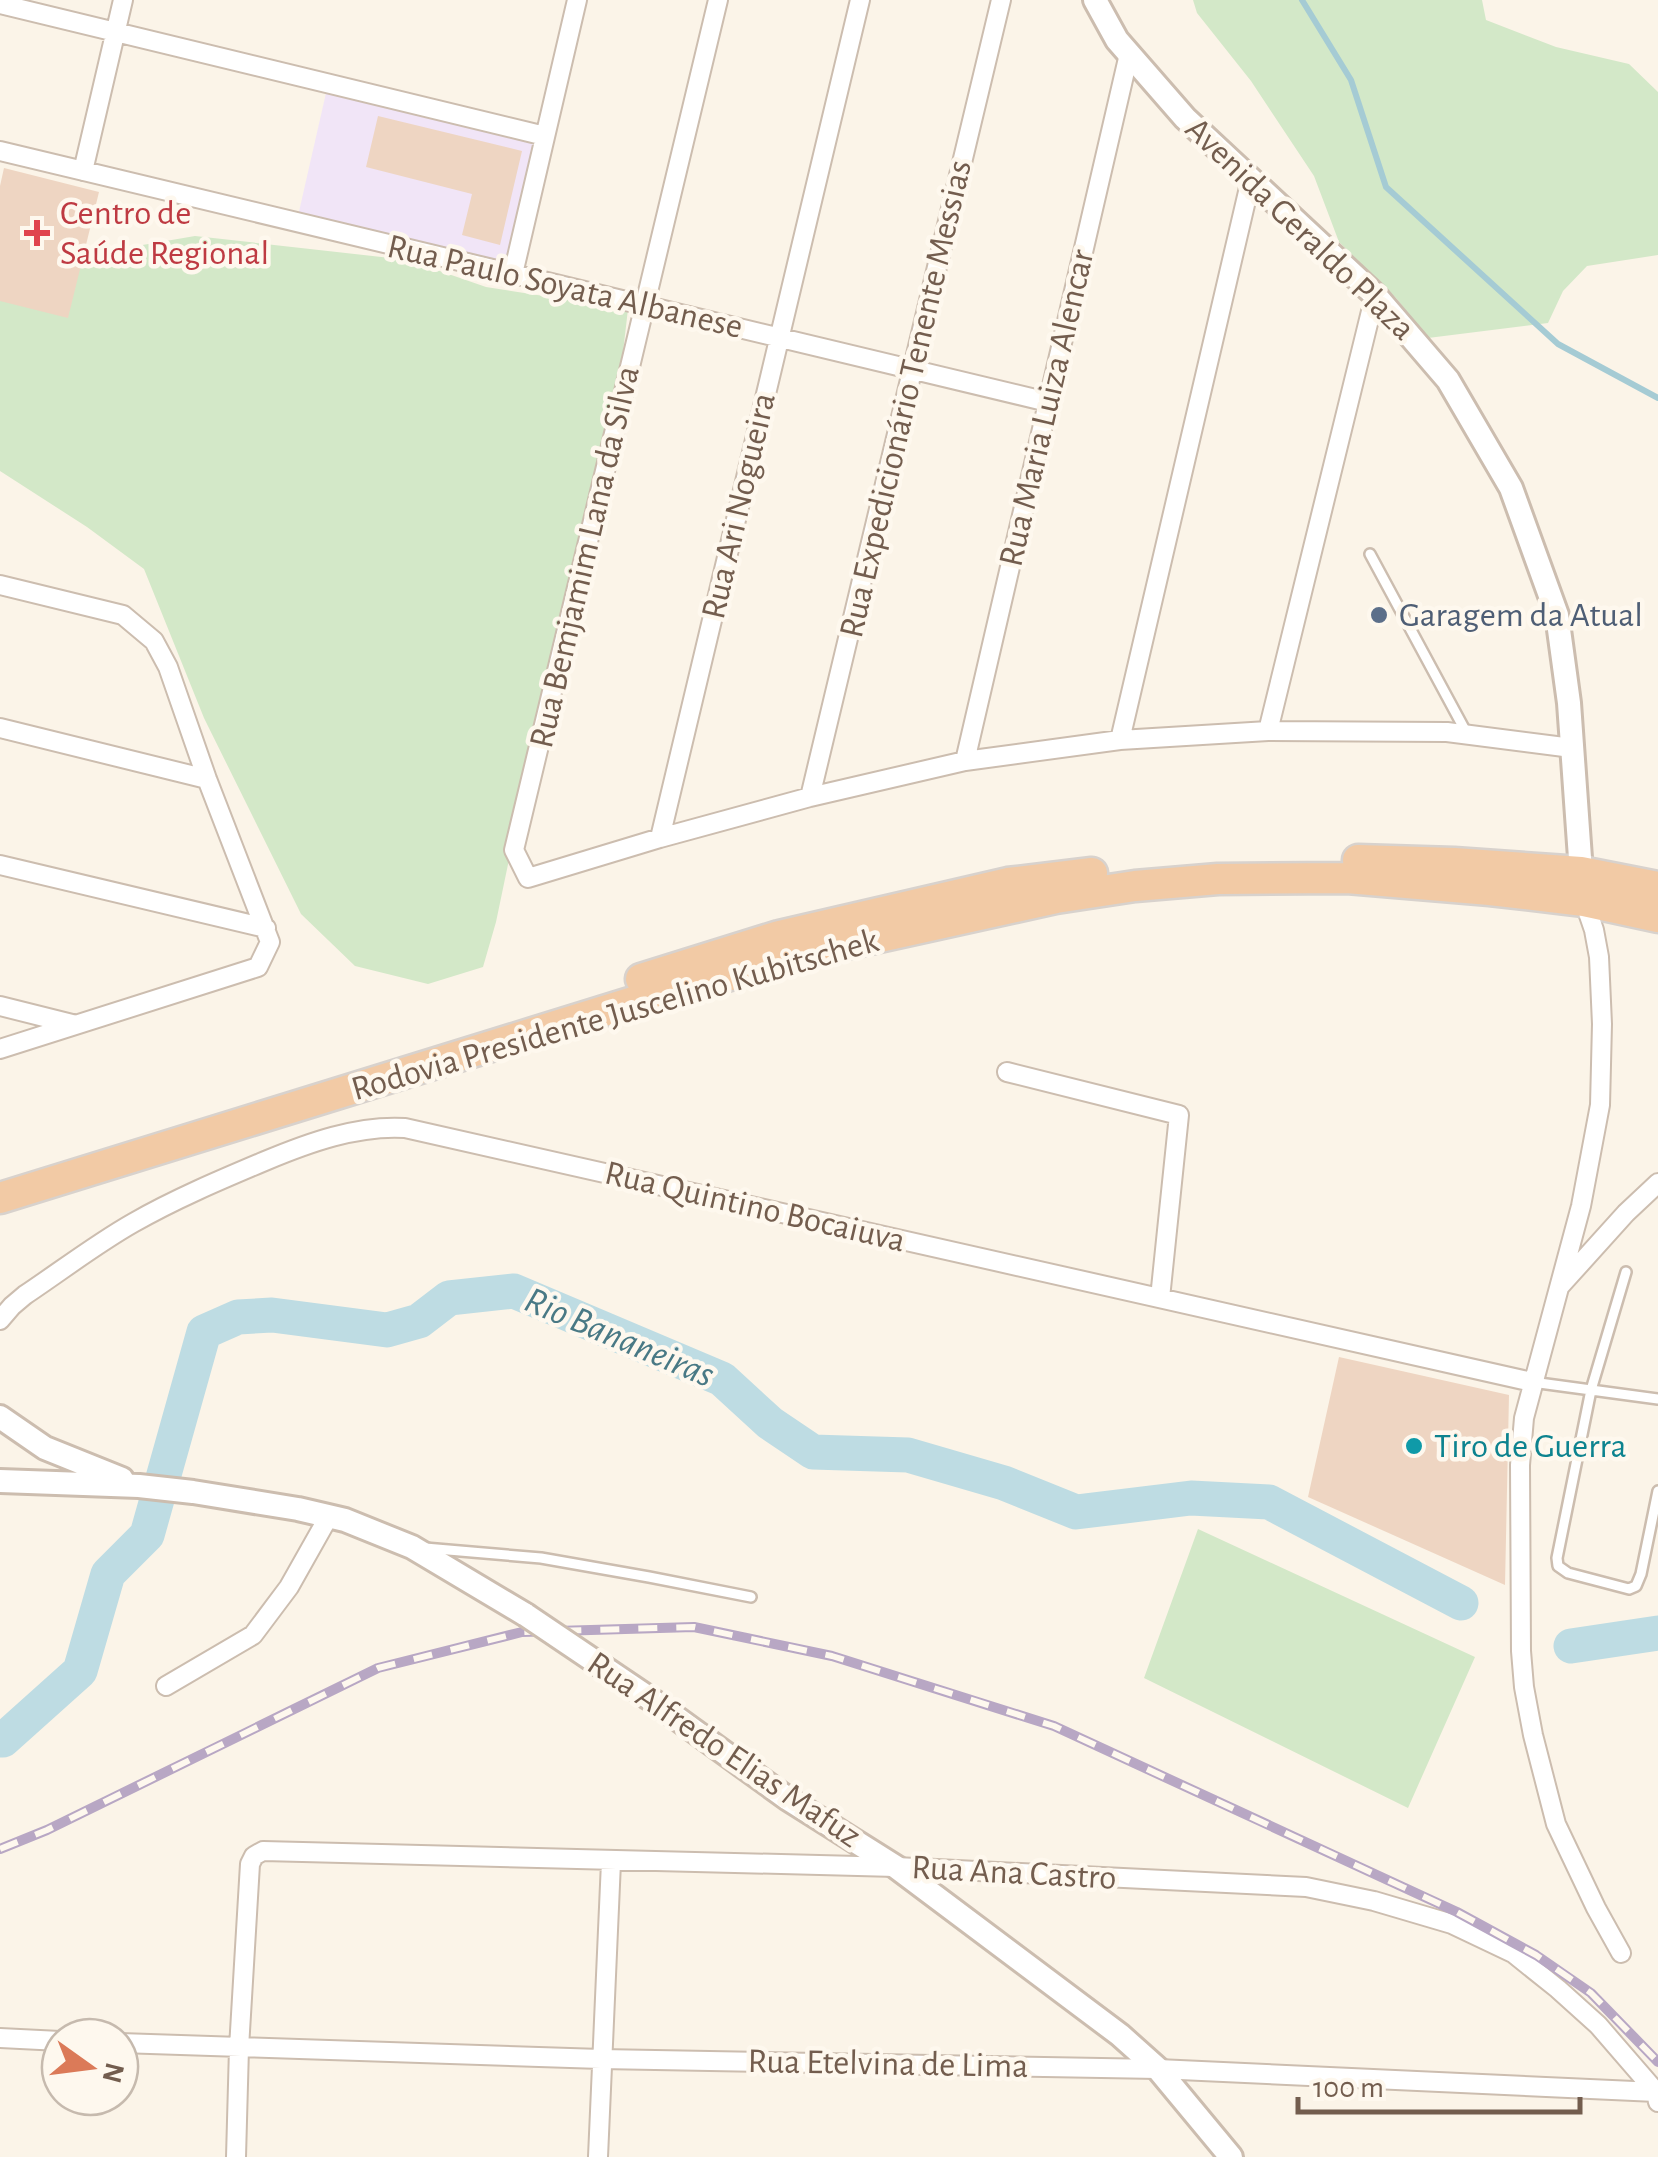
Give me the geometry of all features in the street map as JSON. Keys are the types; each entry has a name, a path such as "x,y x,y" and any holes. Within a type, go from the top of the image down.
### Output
{"highway":[{"name":"Rodovia Presidente Juscelino Kubitschek","path":"0,1178 780,936 1008,883 1170,868 1343,859 1454,863 1582,886 1658,917"},
{"name":"Rodovia Presidente Juscelino Kubitschek","path":"0,1198 633,1002 816,951 1056,898 1218,879 1348,878 1490,890 1658,886"}],"street":[{"path":"83,171 124,0"},
{"name":"Rua Bemjamim Lana da Silva","path":"660,838 528,878 514,850 718,0"},
{"name":"Rua Ari Nogueira","path":"660,838 860,0"},
{"name":"Rua Expedicionário Tenente Messias","path":"810,797 1001,0"},
{"name":"Avenida Geraldo Plaza","path":"1095,0 1117,40 1185,118 1375,295 1448,380 1511,488 1556,615 1572,748 1582,886"},
{"path":"513,274 545,136 570,2"},
{"path":"0,4 545,136"},
{"name":"Rua Maria Luiza Alencar","path":"964,761 1129,54"},
{"name":"Rua Paulo Soyata Albanese","path":"0,152 1048,402"},
{"path":"1120,740 1251,179"},
{"path":"1268,731 1375,295"},
{"path":"0,585 123,615 154,640 168,667 270,942 258,966 0,1049"},
{"path":"0,728 207,779"},
{"path":"660,838 964,761 1120,740 1268,731 1447,732 1572,748"},
{"path":"0,865 266,928"},
{"path":"1582,886 1599,957 1600,1105 1581,1206 1524,1418 1520,1465 1521,1651 1533,1735 1556,1824 1622,1952"},
{"path":"0,1006 76,1024"},
{"path":"1007,1072 1179,1116 1160,1298"},
{"name":"Rua Quintino Bocaiuva","path":"4,1312 130,1224 198,1188 296,1148 386,1127 405,1128 1532,1382"},
{"path":"1558,1290 1658,1183"},
{"name":"Rua Alfredo Elias Mafuz","path":"0,1417 44,1448 140,1486"},
{"name":"Rua Alfredo Elias Mafuz","path":"0,1481 193,1492 330,1516 412,1547 526,1615 788,1798 896,1867 1120,2035 1158,2068 1231,2157"},
{"path":"166,1686 253,1635 288,1587 330,1516"},
{"name":"Rua Ana Castro","path":"239,2048 250,1864 262,1851 896,1867 1306,1888 1452,1924 1513,1954 1558,1989 1598,2024 1657,2097"},
{"path":"598,2157 611,1862"},
{"path":"0,2038 40,2040"},
{"name":"Rua Etelvina de Lima","path":"140,2044 601,2059 1158,2068 1657,2097"},
{"path":"236,2157 239,2048"}],"lane":[{"path":"1370,554 1468,734"},
{"path":"1626,1272 1591,1390 1558,1566 1568,1573 1629,1589 1636,1586 1658,1491"},
{"path":"1532,1382 1658,1400"},
{"path":"412,1547 541,1558 751,1598"}],"shaded area":[{"path":"326,93 534,140 506,263 298,216"}],"green space":[{"path":"1193,0 1482,0 1486,20 1556,47 1629,64 1658,92 1658,255 1587,266 1563,291 1548,323 1428,338 1396,298 1339,242 1314,176 1251,81 1197,13"},
{"path":"195,236 408,260 486,287 628,309 620,378 562,605 496,922 483,967 428,984 355,966 301,914 204,718 144,569 0,471 0,281 46,258"},
{"path":"1198,1529 1475,1657 1408,1808 1144,1678"}],"building":[{"path":"378,116 522,151 500,245 462,235 472,194 366,167"},
{"path":"4,168 99,192 68,318 0,301 0,186"},
{"name":"Tiro de Guerra","path":"1339,1357 1509,1395 1505,1585 1308,1497"}],"waterway":[{"path":"1302,0 1351,80 1386,187 1558,344 1658,398"},
{"name":"Rio Bananeiras","path":"0,1740 80,1671 108,1574 147,1535 204,1332 238,1317 272,1315 387,1330 419,1321 449,1298 514,1291 722,1379 770,1423 813,1452 908,1455 1004,1483 1076,1512 1191,1498 1269,1502 1461,1603"},
{"name":"Rio Bananeiras","path":"1571,1646 1658,1633"}],"railway":[{"path":"0,1849 47,1830 378,1668 522,1632 694,1627 832,1656 1054,1726 1457,1912 1536,1955 1591,1993 1658,2062"}],"place":[{"name":"Centro de Saúde Regional","path":"37,233"},
{"name":"Garagem da Atual","path":"1379,615"},
{"name":"Tiro de Guerra","path":"1414,1446"}]}
